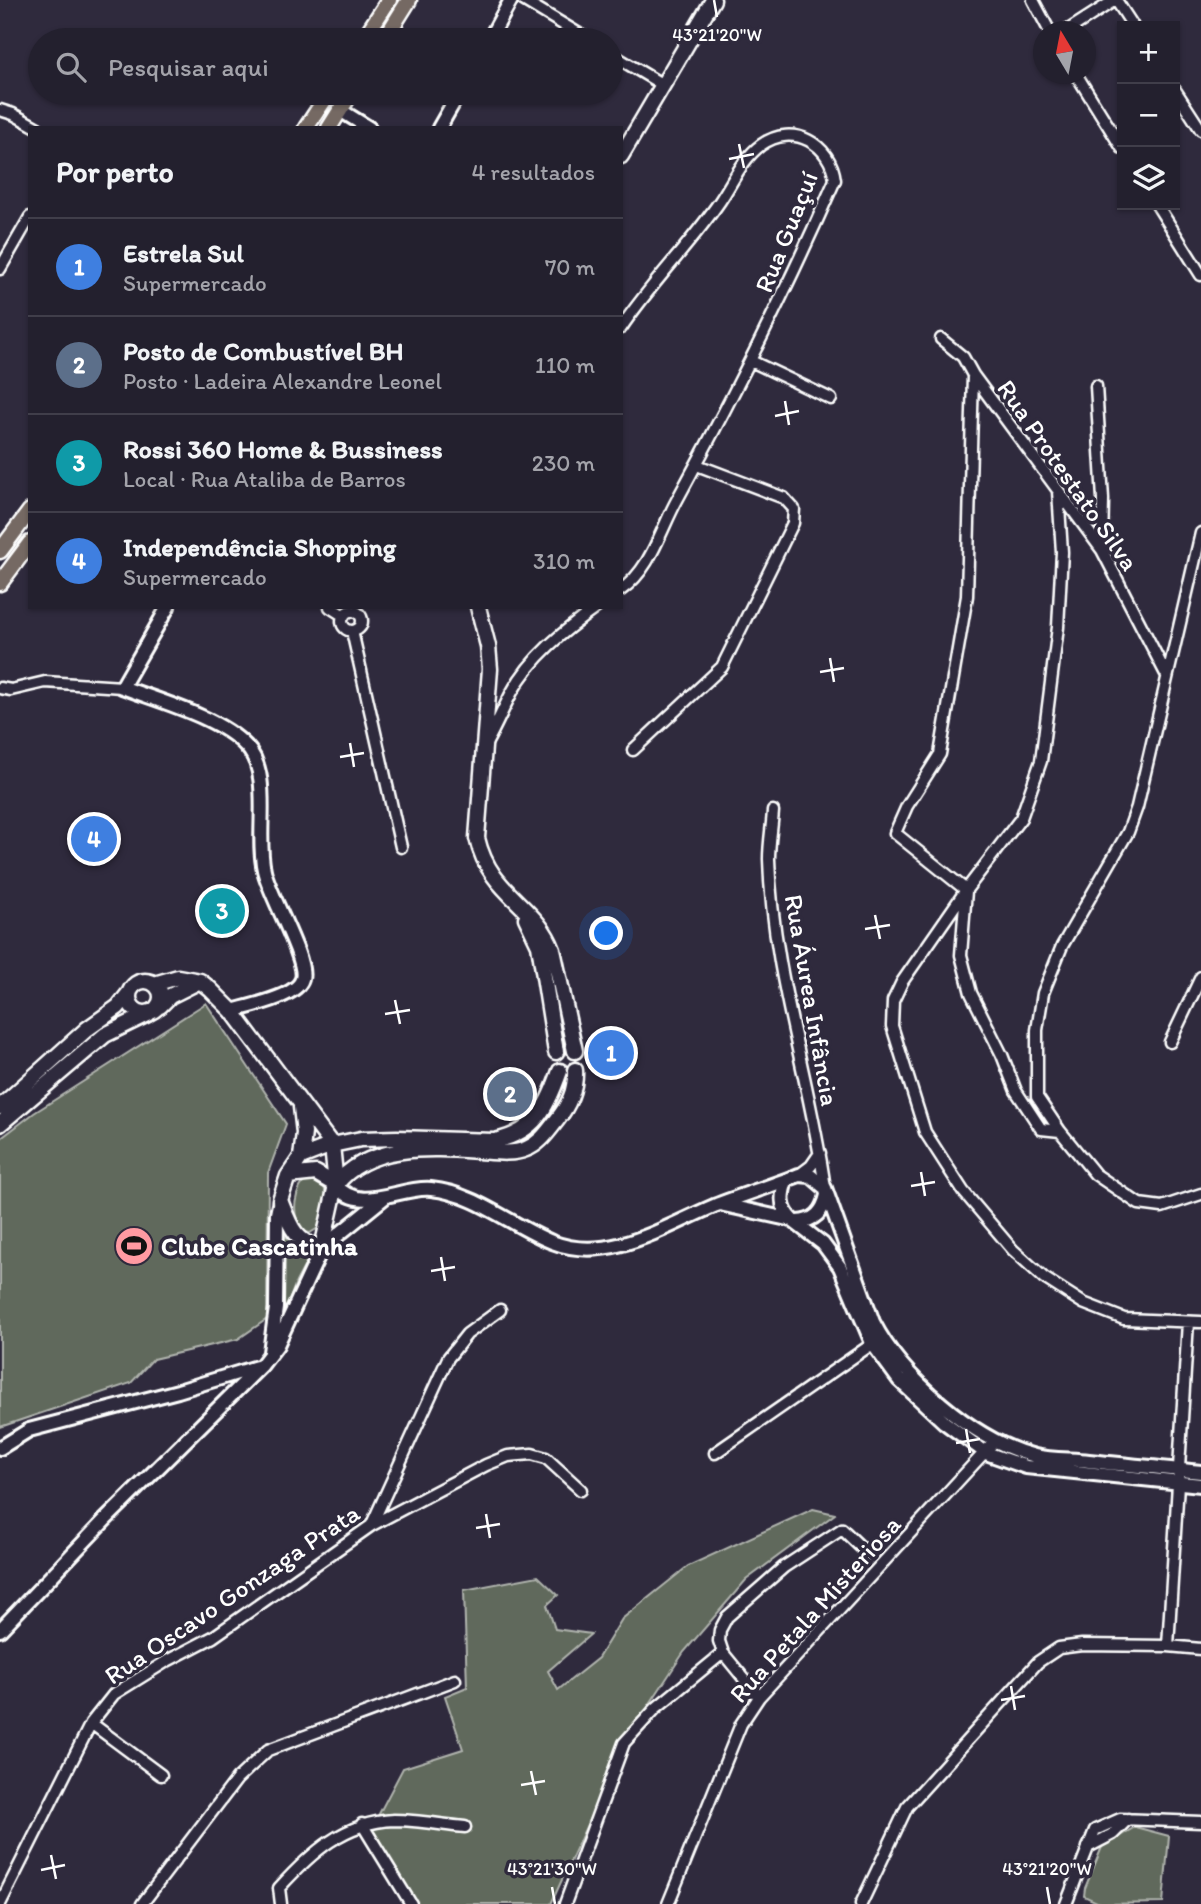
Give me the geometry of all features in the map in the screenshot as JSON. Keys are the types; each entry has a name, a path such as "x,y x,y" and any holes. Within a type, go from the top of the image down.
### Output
{"main road":[{"path":"371,28 388,0"},
{"path":"392,28 410,0"},
{"path":"623,153 713,0"},
{"path":"307,126 321,105"},
{"path":"335,105 340,110"},
{"path":"329,126 343,105"},
{"path":"0,551 28,514"},
{"path":"0,583 28,545"},
{"path":"336,1185 349,1169 377,1157 439,1149 503,1152 529,1149 540,1141 566,1108 575,1082 575,1070 579,1064 551,943 543,929 496,881 484,861 477,838 490,669 479,609"},
{"path":"519,905 539,945 556,1052 554,1061 560,1070 575,1070"},
{"path":"0,1107 87,1029 118,1007 139,982 154,984 178,977 200,981 232,1011 331,1145 336,1185 322,1248 303,1241 291,1231 280,1200 288,1176 301,1157 304,1117 301,1106"},
{"path":"0,1124 105,1035 154,1010 170,996 200,981"},
{"path":"154,984 162,996 154,1010"},
{"path":"129,993 133,1009 154,1010"},
{"path":"556,1052 565,1049 575,1052"},
{"path":"301,1157 331,1145 361,1139 507,1139 520,1133 540,1115 550,1100 560,1070"},
{"path":"315,1122 335,1132 361,1139"},
{"path":"288,1176 316,1173 336,1185"}],"street":[{"path":"496,28 511,0"},
{"path":"523,0 569,28"},
{"path":"1033,0 1044,21"},
{"path":"1082,21 1115,0 1130,21"},
{"path":"623,61 663,85"},
{"path":"1082,84 1121,147"},
{"path":"1180,98 1201,130"},
{"path":"440,126 452,105"},
{"path":"0,110 34,126"},
{"path":"340,110 366,126"},
{"name":"Rua Guaçuí","path":"623,325 720,202 747,156 763,143 785,134 807,139 826,152 835,180 797,268 646,564 623,589"},
{"path":"1160,210 1201,275"},
{"path":"0,269 28,220"},
{"name":"Rua Protestato Silva","path":"942,339 963,357 973,376 1102,550 1166,674"},
{"path":"751,361 831,399"},
{"path":"966,890 895,833 907,806 940,754 967,596 973,376"},
{"path":"1096,386 1103,499 1102,550"},
{"path":"633,750 722,667 793,523 794,509 784,498 697,465"},
{"path":"1058,491 1062,552 1058,627 1041,761 1021,818 966,890 902,982 893,1000 892,1026 925,1132 963,1191 1013,1250 1044,1278 1083,1303 1124,1319 1201,1322"},
{"path":"1201,533 1137,807 1128,832 1062,946 1043,993 1037,1030 1037,1097 1059,1131 1095,1174 1139,1204 1162,1207 1201,1194"},
{"path":"122,687 167,609"},
{"path":"333,609 344,616"},
{"path":"486,746 513,691 529,669 565,631 594,609"},
{"path":"357,610 361,623 352,631 344,627 342,621 349,612 357,610"},
{"path":"352,631 401,847"},
{"path":"0,688 11,690 45,682 122,687 220,725 248,748 261,772 262,866 267,884 302,961 304,976 300,985 281,997 232,1011"},
{"name":"Rua Áurea Infância","path":"773,811 769,857 778,956 826,1192"},
{"path":"966,890 961,955 971,993 1002,1055 1016,1091 1041,1129 1059,1131"},
{"path":"1170,1042 1201,977"},
{"path":"0,1630 104,1521 265,1361 277,1345 322,1248 386,1197 407,1189 456,1194 554,1243 579,1249 622,1245 717,1205 799,1175 811,1166 820,1153"},
{"path":"799,1175 811,1176 826,1192 873,1322 877,1341 940,1402 995,1441 1035,1456 1178,1476 1201,1485"},
{"path":"786,1181 782,1202 787,1214 823,1244 835,1260 899,1380 944,1422 986,1452 1026,1467 1178,1476 1201,1472"},
{"path":"336,1185 351,1198 386,1197"},
{"path":"717,1205 746,1208 795,1221 809,1221 823,1208 826,1192"},
{"path":"265,1361 276,1308 277,1214 280,1200"},
{"path":"372,1525 448,1358 467,1334 500,1310"},
{"path":"1168,1646 1188,1322"},
{"path":"715,1453 877,1341"},
{"path":"0,1448 29,1430 178,1391 265,1361"},
{"name":"Rua Petala Misteriosa","path":"668,1904 741,1724 758,1697 995,1441"},
{"name":"Rua Oscavo Gonzaga Prata","path":"0,1904 91,1723 114,1694 167,1661 214,1637 372,1525 486,1465 508,1456 532,1454 546,1458 581,1490"},
{"path":"758,1697 723,1653 719,1641 720,1630 727,1617 785,1567 842,1529 867,1553"},
{"path":"861,1904 907,1807 1038,1662 1059,1648 1082,1645 1201,1649"},
{"path":"565,1904 624,1743 656,1708 723,1653"},
{"path":"142,1904 237,1779 268,1750 455,1680"},
{"path":"91,1723 162,1775"},
{"path":"1066,1904 1095,1830 1108,1823 1128,1819 1201,1822"},
{"path":"281,1904 279,1888 303,1862 331,1838 362,1824 395,1820 465,1827"},
{"path":"362,1824 411,1904"}],"green space":[{"name":"Clube Cascatinha","path":"206,1003 286,1124 268,1173 267,1319 238,1339 153,1359 131,1383 0,1427 0,1139 34,1113"},
{"path":"310,1176 324,1183 326,1200 318,1228 310,1233 302,1231 295,1210 300,1188"},
{"path":"282,1234 303,1249 313,1250 296,1282 282,1321 279,1321"},
{"path":"813,1509 835,1514 746,1580 684,1652 624,1743 551,1904 411,1904 368,1835 403,1768 463,1749 445,1696 467,1687 464,1590 538,1576 558,1595 547,1605 555,1629 591,1634 548,1671 558,1690 598,1658 622,1619 688,1566"},
{"path":"1135,1827 1169,1836 1163,1903 1101,1904 1084,1896 1102,1847"}],"place":[{"name":"Independência Shopping","path":"94,839"},
{"name":"Rossi 360 Home & Bussiness","path":"222,911"},
{"name":"Estrela Sul","path":"611,1053"},
{"name":"Posto de Combustível BH","path":"510,1094"},
{"name":"Clube Cascatinha","path":"134,1246"}]}
